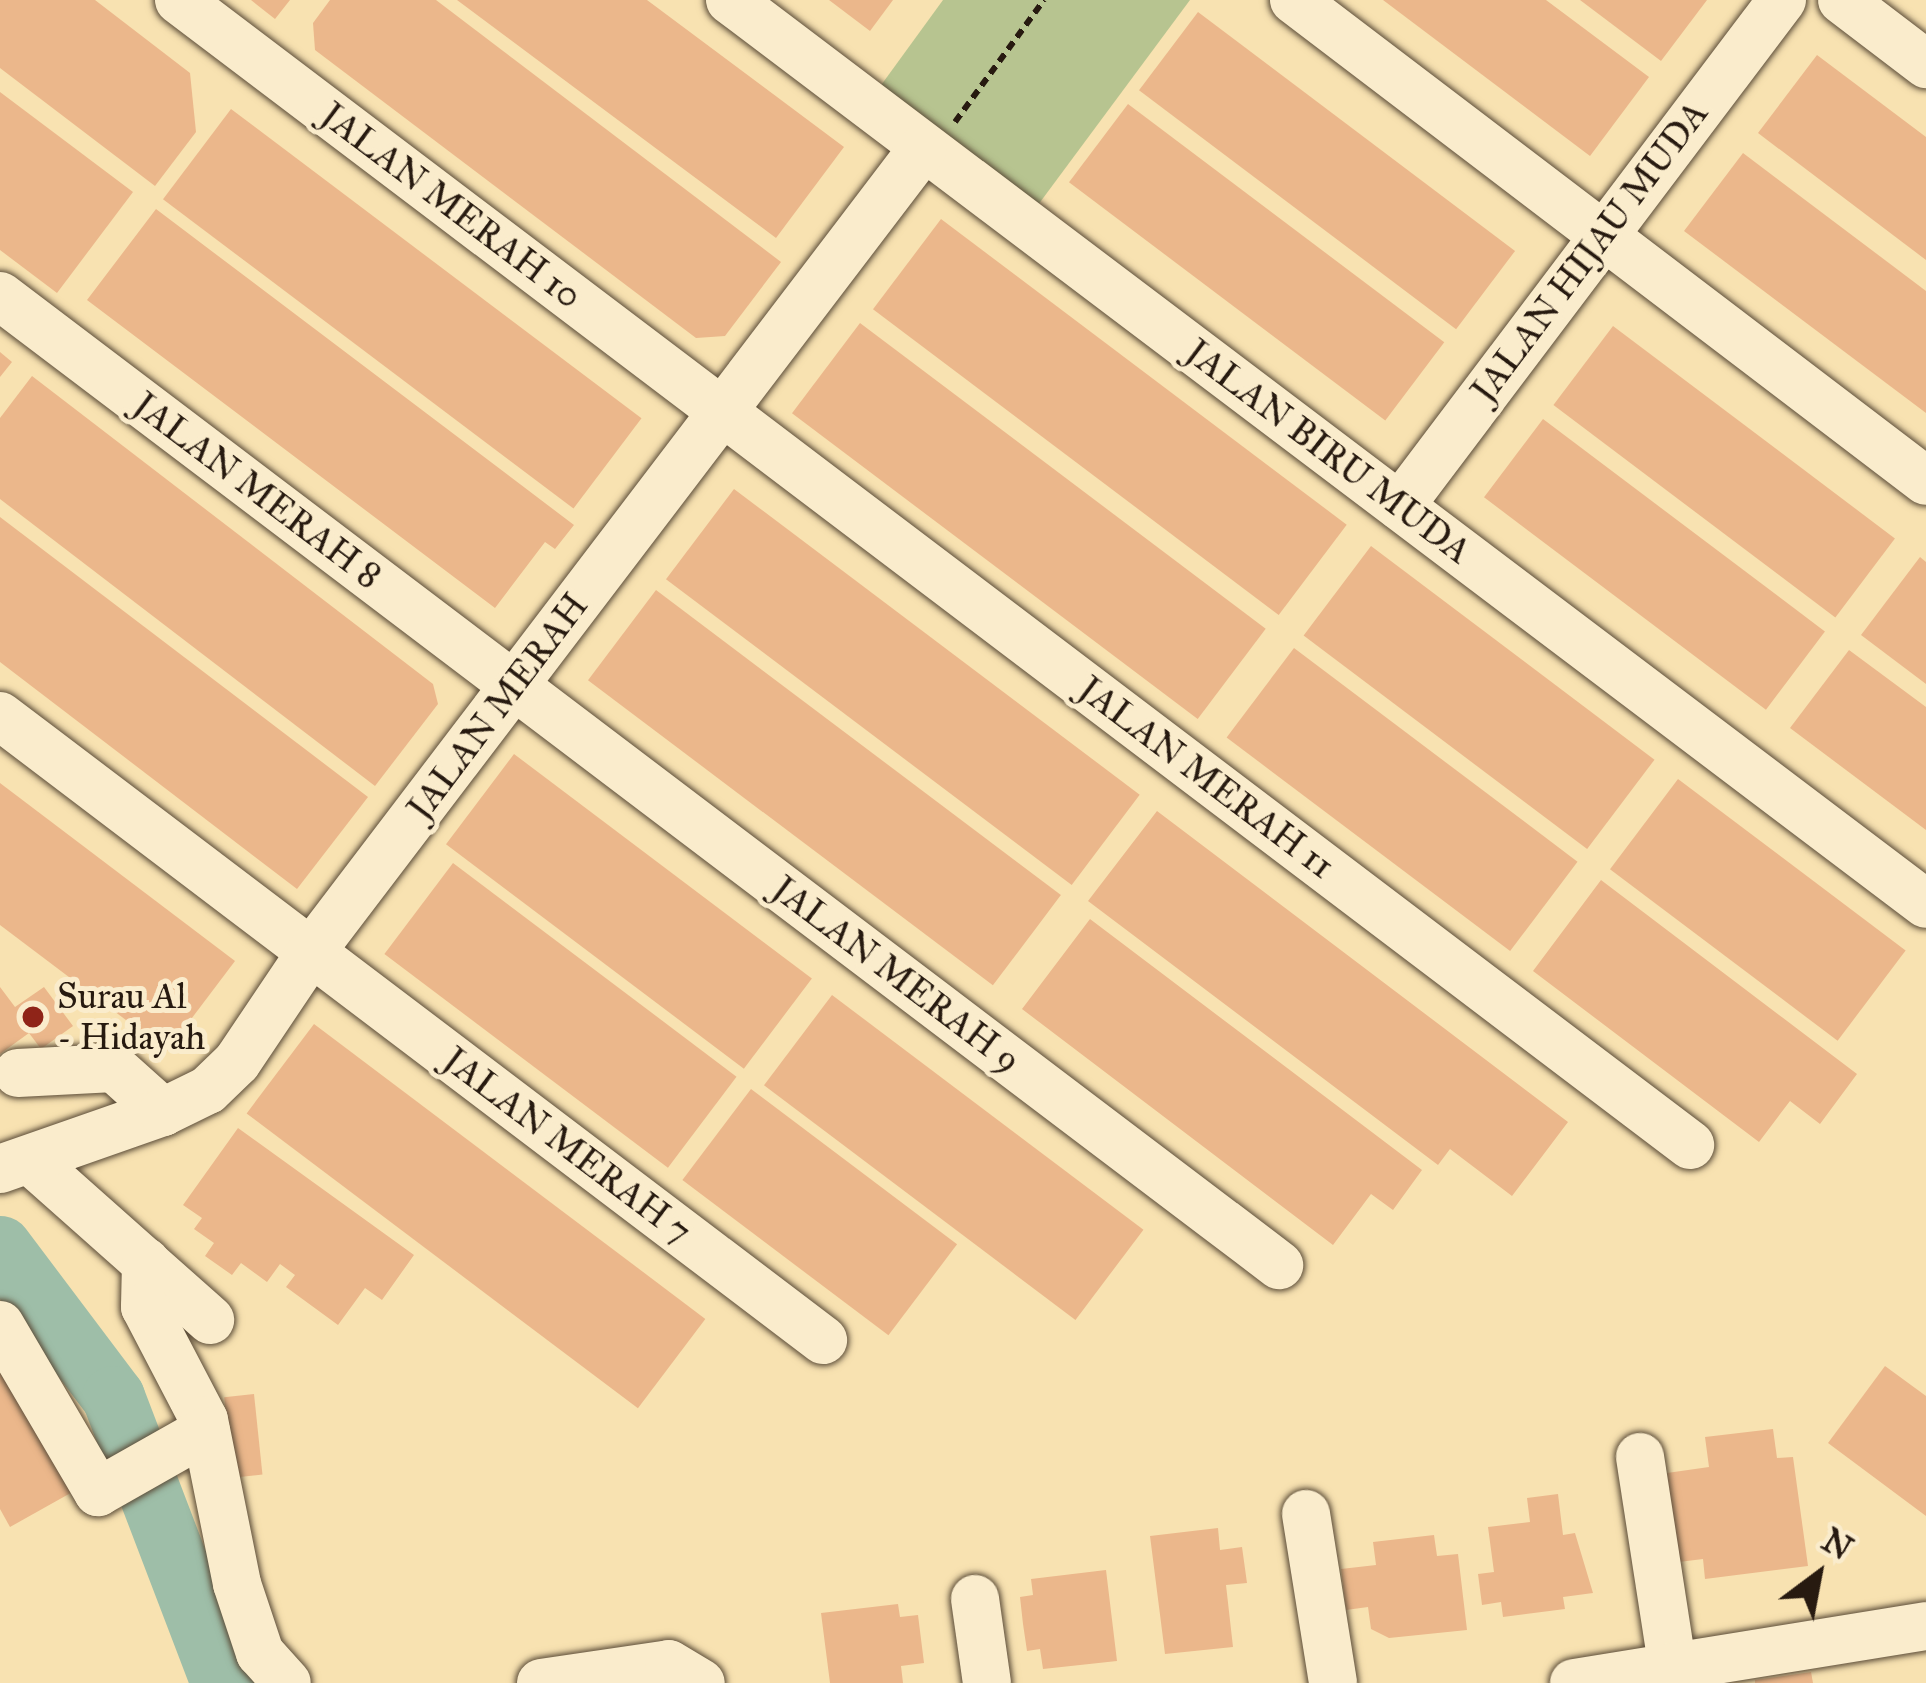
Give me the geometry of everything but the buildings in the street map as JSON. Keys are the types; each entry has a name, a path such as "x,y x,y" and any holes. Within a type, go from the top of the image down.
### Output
{"street":[{"name":"JALAN MERAH 10","path":"179,0 722,412"},
{"name":"JALAN BIRU MUDA","path":"730,0 1926,904"},
{"path":"1294,0 1926,481"},
{"name":"JALAN HIJAU MUDA","path":"1400,506 1783,0"},
{"path":"1842,0 1926,64"},
{"name":"JALAN MERAH","path":"15,1164 163,1112 208,1090 237,1062 311,952 927,151"},
{"name":"JALAN MERAH 8","path":"0,296 514,686"},
{"name":"JALAN MERAH 11","path":"722,412 1690,1145"},
{"name":"JALAN MERAH 9","path":"514,686 1279,1265"},
{"name":"JALAN MERAH 7","path":"0,716 823,1340"},
{"path":"18,1073 114,1068 163,1112"},
{"path":"15,1164 146,1262 210,1320"},
{"path":"146,1262 145,1307 177,1355 206,1431 237,1584 260,1653 287,1683"},
{"path":"0,1325 98,1492 206,1431"},
{"path":"1640,1457 1673,1670"},
{"path":"1306,1514 1333,1683"},
{"path":"975,1599 987,1683"},
{"path":"1574,1683 1926,1626"},
{"path":"541,1683 669,1664 700,1683"}],"path":[{"path":"927,151 1044,0"}],"green space":[{"path":"943,0 1190,0 1038,205 879,88"}],"waterway":[{"path":"0,1247 113,1397 222,1683"}],"place":[{"name":"Surau Al - Hidayah","path":"33,1017"}]}
